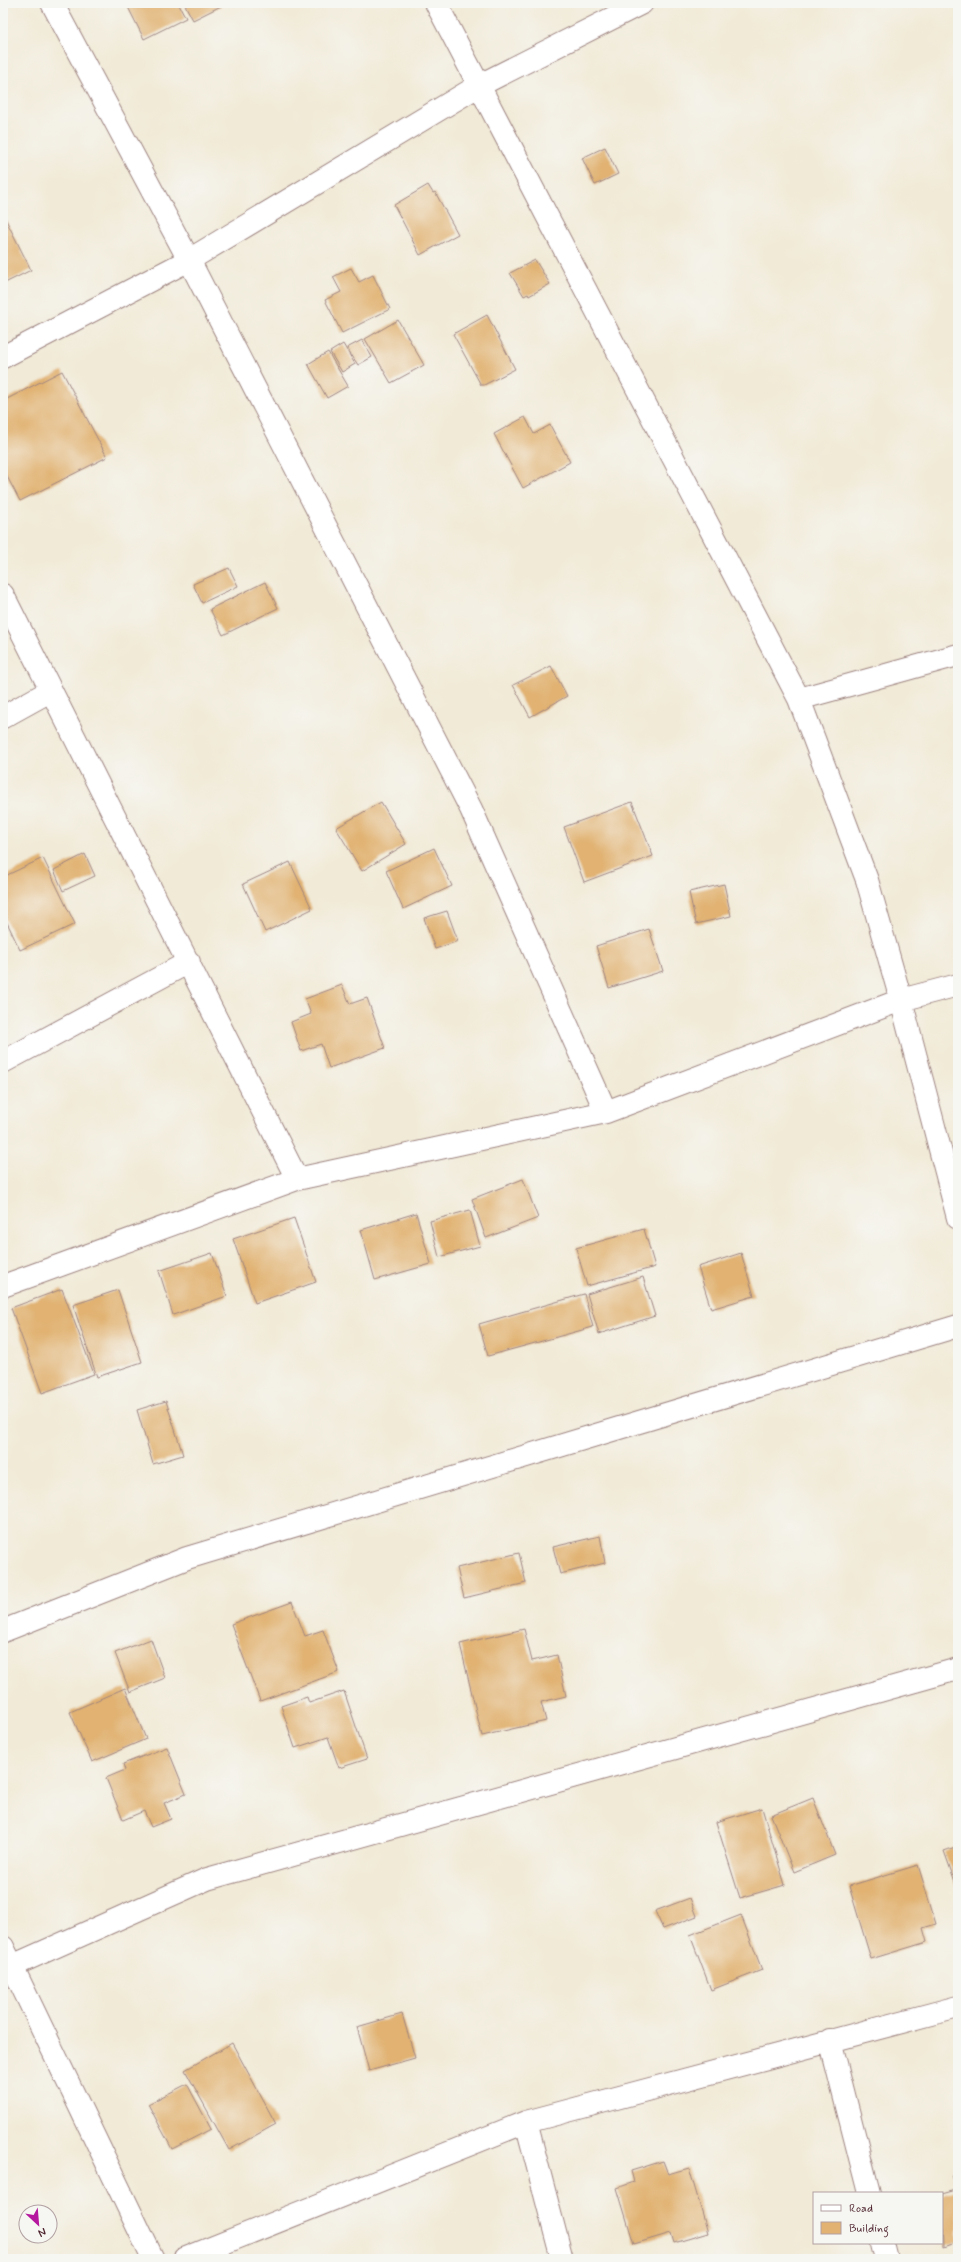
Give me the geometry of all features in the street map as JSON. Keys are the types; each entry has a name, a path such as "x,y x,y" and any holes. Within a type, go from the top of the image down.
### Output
{"street":[{"path":"52,3 189,260 470,809 606,1112"},
{"path":"436,3 799,698 867,880 901,1000 958,1218"},
{"path":"3,357 189,260 478,86 642,3"},
{"path":"3,595 297,1179"},
{"path":"799,698 958,655"},
{"path":"3,717 50,691"},
{"path":"3,1062 189,962"},
{"path":"3,1286 297,1179 606,1112 901,1000 958,985"},
{"path":"3,1631 188,1558 958,1326"},
{"path":"153,2259 6,1961 206,1879 958,1669"},
{"path":"184,2259 526,2122 958,2007"},
{"path":"830,2040 869,2192"},
{"path":"526,2122 562,2259"},
{"path":"882,2244 886,2259"}],"building":[{"path":"126,3 178,3 186,18 144,39"},
{"path":"184,3 222,3 223,5 193,20"},
{"path":"605,147 618,174 595,185 582,158"},
{"path":"428,185 433,193 435,192 458,234 420,255 394,205"},
{"path":"3,214 31,270 3,284"},
{"path":"535,260 550,284 529,296 528,294 524,296 510,273"},
{"path":"351,268 359,282 373,275 390,309 342,333 325,300 341,292 333,277"},
{"path":"487,315 515,369 484,385 481,385 453,334"},
{"path":"398,320 424,365 391,383 365,339"},
{"path":"362,340 372,357 358,365 347,348"},
{"path":"343,344 355,364 342,372 330,352"},
{"path":"328,352 348,386 327,398 308,364"},
{"path":"62,371 107,457 20,501 3,469 3,401"},
{"path":"525,417 534,434 550,425 570,462 523,488 494,434"},
{"path":"229,568 238,586 202,603 193,584"},
{"path":"265,582 278,608 223,635 210,609"},
{"path":"551,666 567,696 530,717 513,685"},
{"path":"381,802 406,844 362,871 336,828"},
{"path":"632,802 653,856 584,882 564,827"},
{"path":"434,848 452,886 403,909 386,871"},
{"path":"85,854 95,876 63,891 54,870"},
{"path":"43,858 75,924 20,950 3,914 3,877"},
{"path":"290,862 312,909 265,932 243,884"},
{"path":"724,884 731,916 696,924 689,892"},
{"path":"447,911 458,941 435,949 424,918"},
{"path":"649,929 663,971 609,988 596,946"},
{"path":"342,985 350,1004 367,998 385,1048 329,1068 321,1044 301,1051 291,1022 311,1014 305,999"},
{"path":"523,1179 538,1218 486,1238 472,1199"},
{"path":"470,1210 480,1246 439,1257 430,1221"},
{"path":"416,1213 431,1264 375,1280 361,1230"},
{"path":"294,1218 316,1282 255,1303 233,1239"},
{"path":"644,1229 655,1267 587,1286 576,1248"},
{"path":"212,1253 227,1296 173,1315 159,1271"},
{"path":"741,1253 754,1296 711,1309 698,1267"},
{"path":"643,1277 655,1316 599,1334 587,1294"},
{"path":"62,1289 94,1374 42,1393 11,1308"},
{"path":"118,1290 142,1362 97,1377 73,1305"},
{"path":"584,1294 593,1327 488,1356 479,1324"},
{"path":"166,1401 183,1455 153,1464 137,1410"},
{"path":"600,1536 605,1563 560,1574 553,1547"},
{"path":"519,1553 526,1583 464,1598 457,1568"},
{"path":"292,1602 305,1636 323,1630 339,1672 260,1701 231,1624"},
{"path":"524,1629 532,1661 557,1655 566,1696 541,1702 546,1721 482,1736 460,1644"},
{"path":"151,1639 165,1678 130,1692 115,1653"},
{"path":"125,1688 146,1739 92,1762 70,1712"},
{"path":"344,1691 367,1759 339,1768 328,1737 295,1748 281,1706 307,1697 309,1703"},
{"path":"167,1747 186,1794 164,1803 171,1819 151,1827 144,1811 123,1820 106,1778 125,1770 123,1764"},
{"path":"813,1798 835,1855 794,1872 771,1815"},
{"path":"762,1808 785,1885 740,1898 716,1822"},
{"path":"958,1846 958,1890 944,1851"},
{"path":"918,1865 936,1924 923,1928 927,1942 871,1959 849,1886"},
{"path":"690,1898 697,1916 663,1929 655,1911"},
{"path":"741,1915 762,1970 711,1990 690,1935"},
{"path":"402,2014 415,2058 369,2071 357,2027"},
{"path":"232,2043 276,2124 229,2150 185,2070"},
{"path":"187,2084 211,2129 172,2149 148,2104"},
{"path":"663,2161 668,2174 689,2168 708,2233 674,2243 671,2233 634,2244 617,2188 634,2182 631,2171"},
{"path":"958,2175 958,2241 944,2246 943,2194 956,2190 952,2177"}]}
